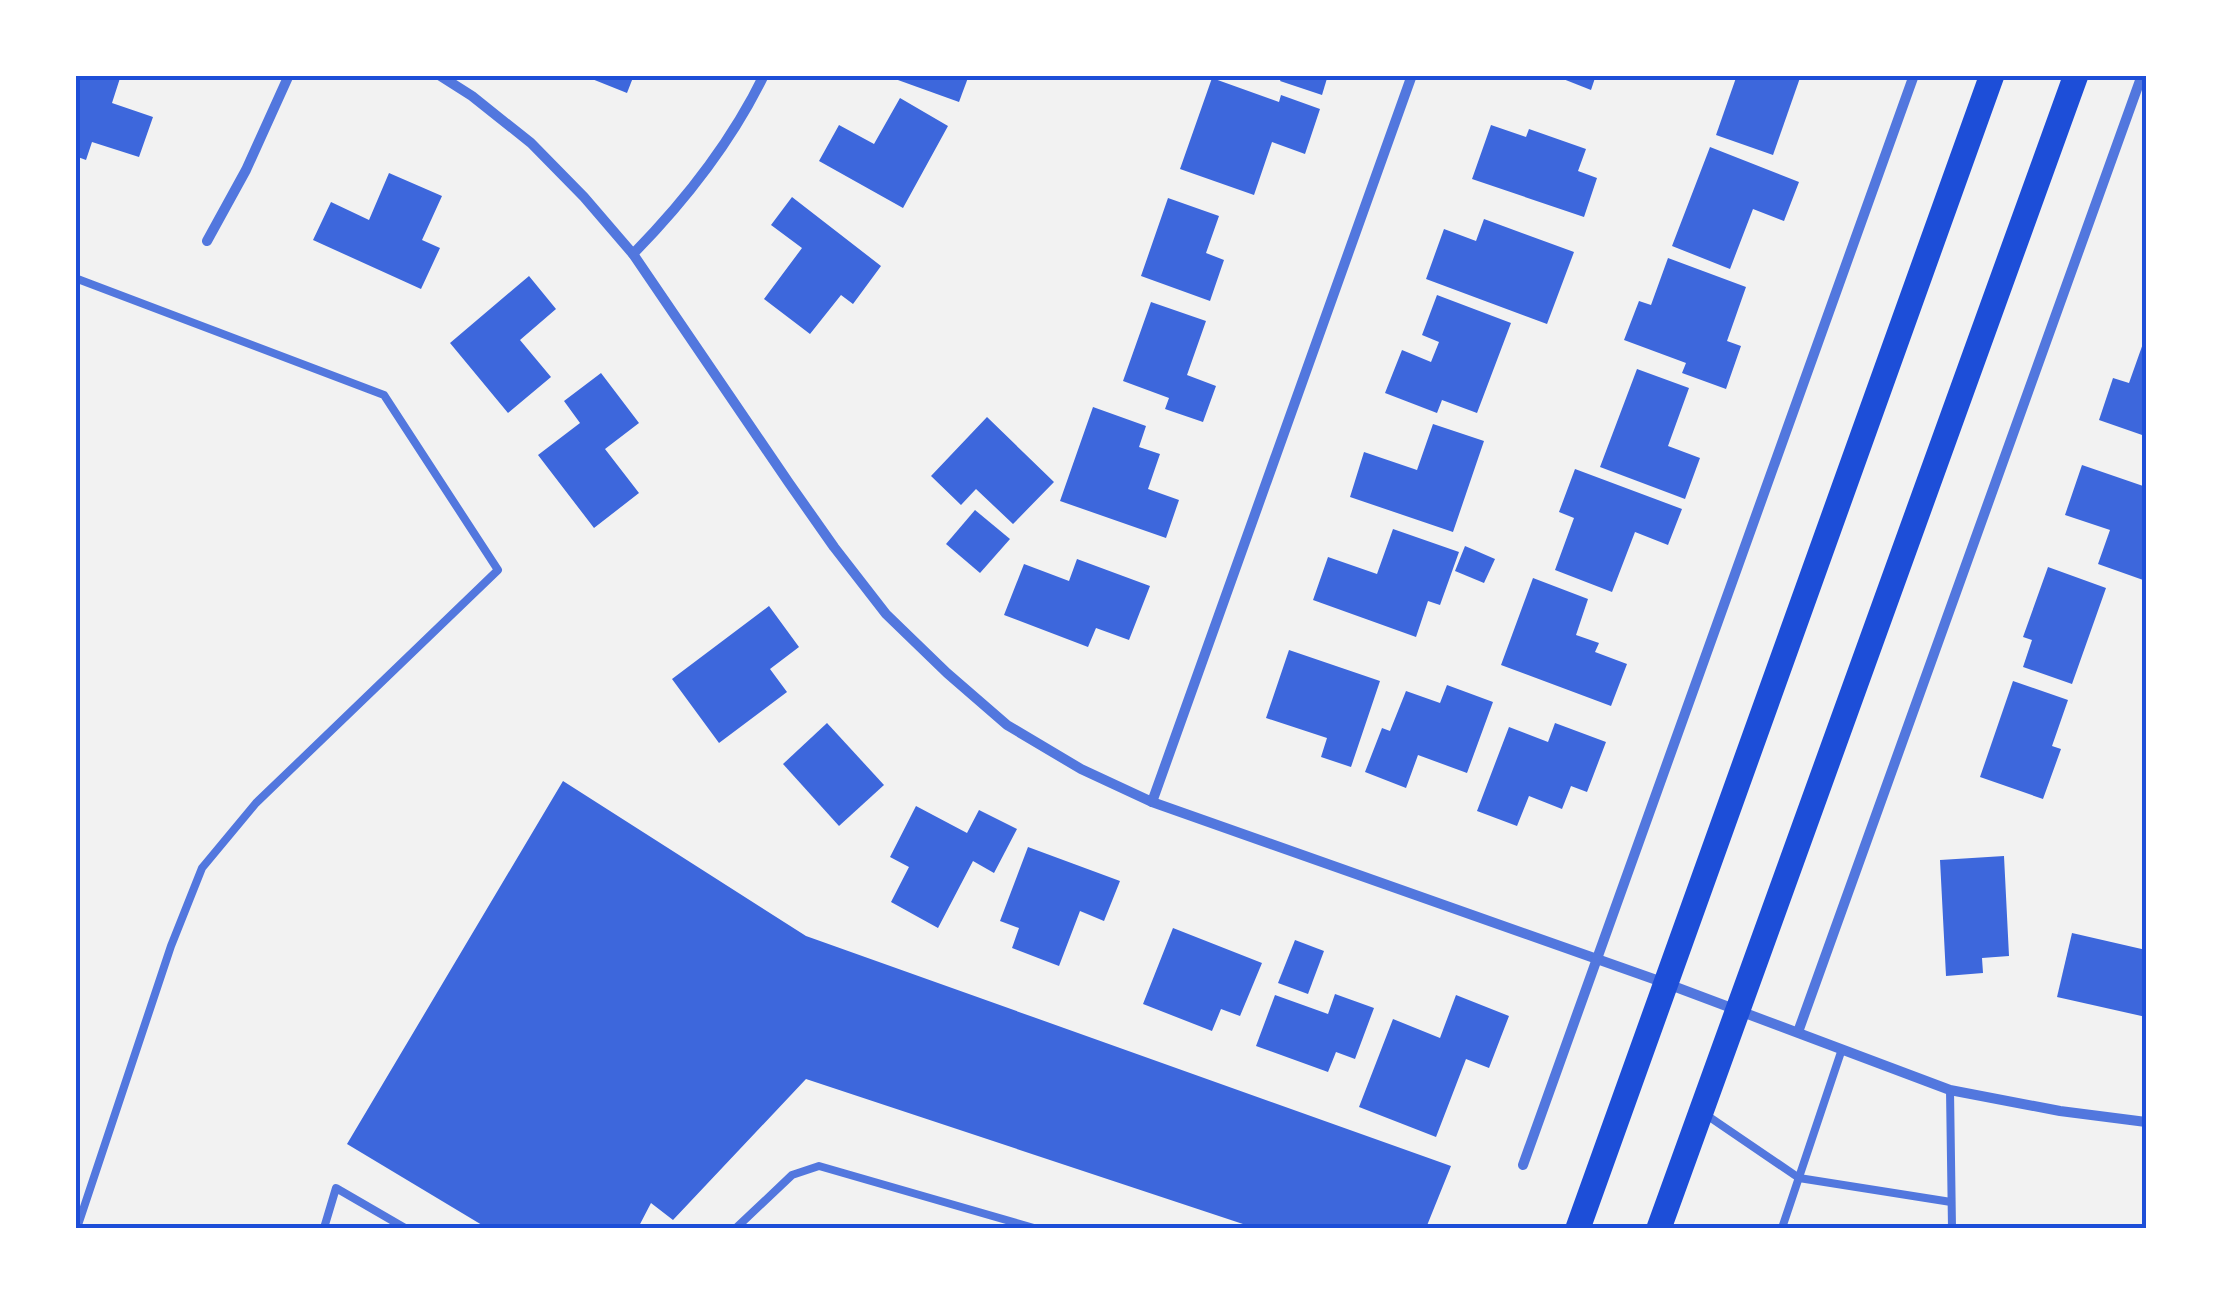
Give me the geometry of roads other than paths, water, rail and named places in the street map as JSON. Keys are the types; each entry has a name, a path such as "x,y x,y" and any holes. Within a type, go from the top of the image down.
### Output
{"main road":[{"path":"1578,1228 1992,75"},
{"path":"1660,1228 2076,75"}],"street":[{"path":"207,242 246,170 289,75"},
{"path":"439,75 531,143 633,254 789,484 886,614 1007,725 1080,770 1152,802 1665,983 1950,1090 2060,1111 2146,1122"},
{"path":"633,254 705,172 764,75"},
{"path":"1152,802 1412,75"},
{"path":"1523,1165 1914,75"},
{"path":"1798,1032 2142,75"}],"lane":[{"path":"75,278 384,395 498,570 256,803 202,868 171,946 76,1228"},
{"path":"1782,1228 1842,1050"},
{"path":"1950,1090 1952,1228"},
{"path":"1702,1112 1799,1178 1951,1202"},
{"path":"736,1228 792,1176 818,1166 1034,1228"},
{"path":"324,1228 336,1188 406,1228"}]}
